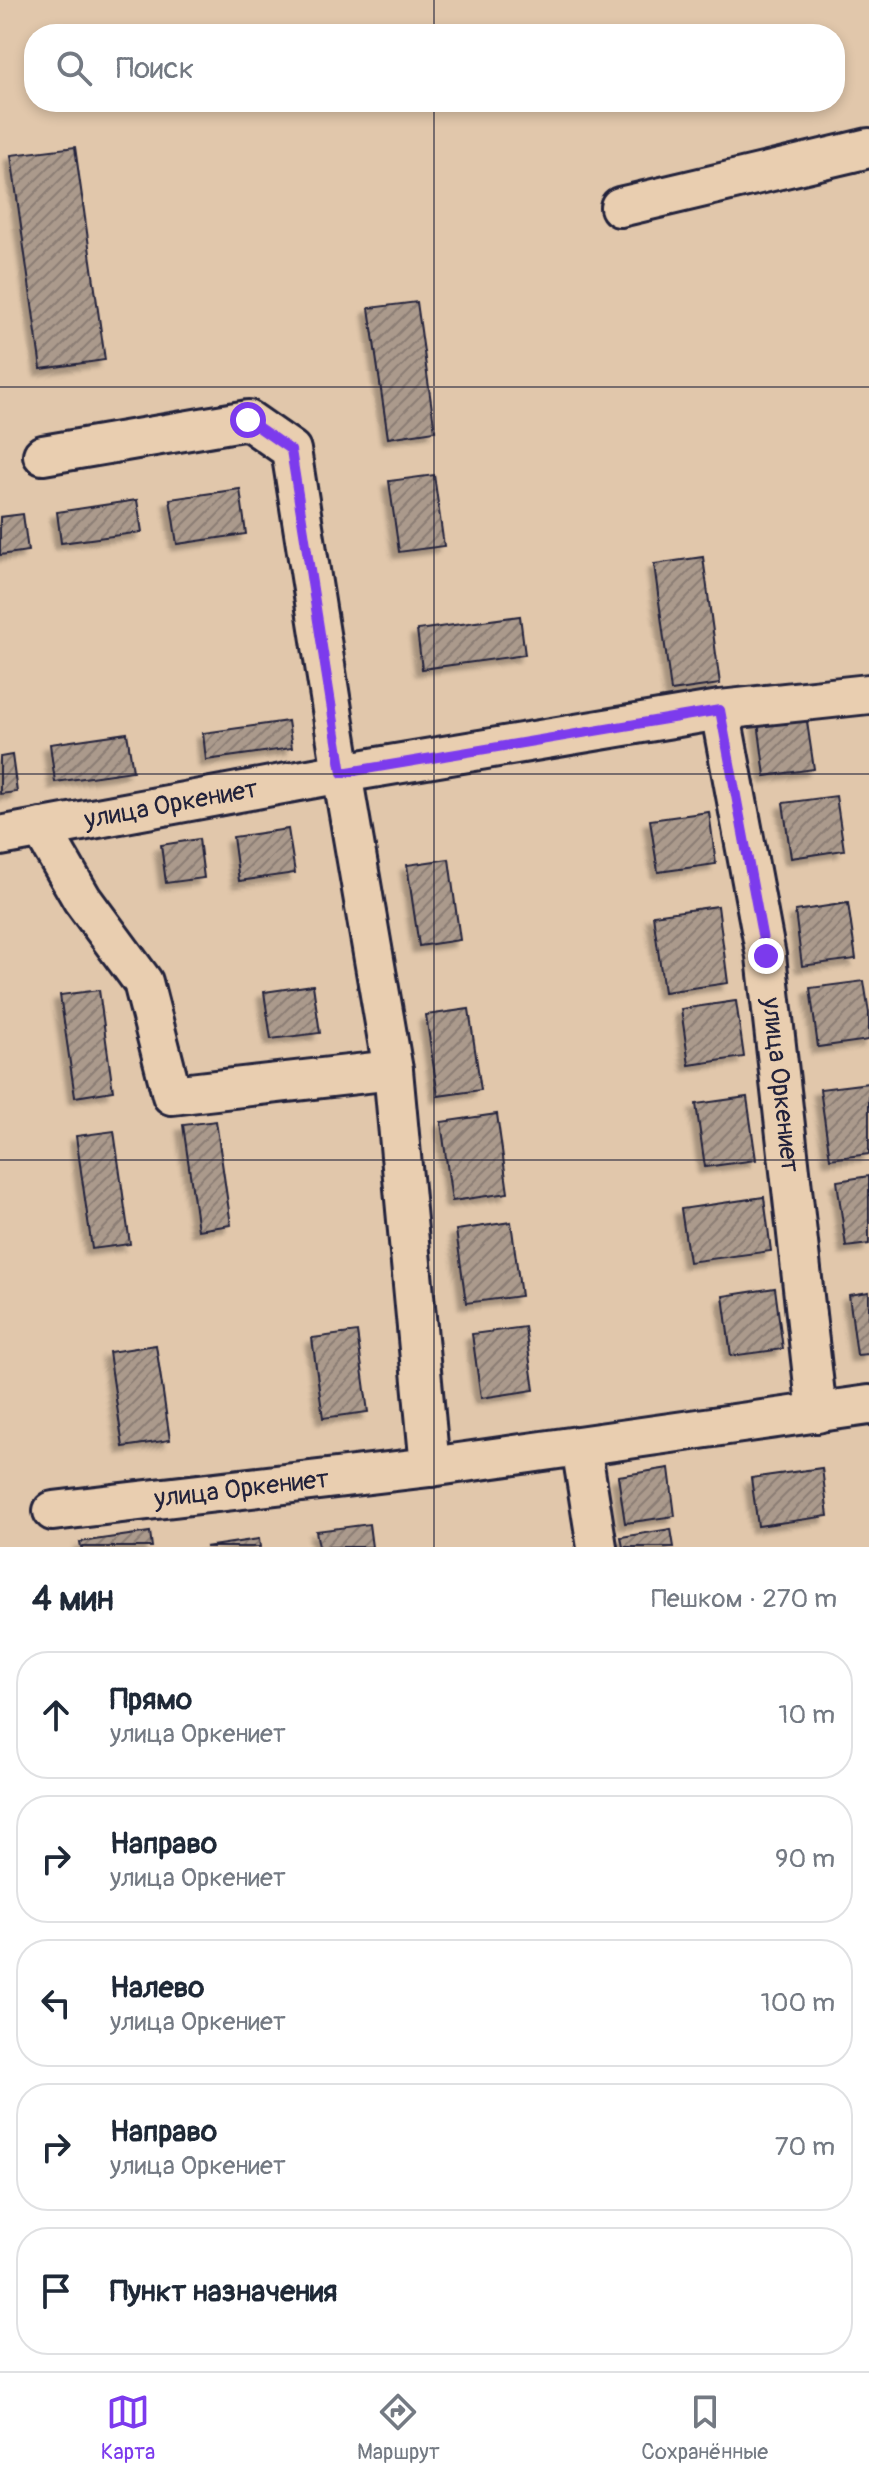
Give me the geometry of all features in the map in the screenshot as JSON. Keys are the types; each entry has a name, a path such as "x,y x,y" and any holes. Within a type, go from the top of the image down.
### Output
{"street":[{"path":"620,207 869,148"},
{"path":"43,455 248,420 291,450 393,1070 430,1467"},
{"name":"улица Оркениет","path":"0,836 342,773 720,710 869,694"},
{"name":"улица Оркениет","path":"720,710 766,956 817,1413"},
{"path":"41,828 82,899 143,982 172,1095 393,1070"},
{"name":"улица Оркениет","path":"53,1511 430,1467 869,1405"},
{"path":"581,1446 597,1547"}],"building":[{"path":"75,147 105,360 41,369 11,155"},
{"path":"417,302 435,431 388,438 369,308"},
{"path":"434,475 444,546 399,552 389,481"},
{"path":"240,489 246,534 177,544 170,499"},
{"path":"137,500 142,532 61,543 57,512"},
{"path":"23,514 28,551 0,555 0,517"},
{"path":"703,557 720,684 671,691 654,564"},
{"path":"520,616 525,655 422,669 417,630"},
{"path":"806,715 814,769 765,776 758,722"},
{"path":"288,721 292,748 206,760 203,733"},
{"path":"127,733 133,771 55,782 50,744"},
{"path":"12,755 17,792 0,794 0,757"},
{"path":"836,796 844,850 791,858 783,803"},
{"path":"709,812 716,864 658,872 650,820"},
{"path":"288,829 295,873 239,881 233,837"},
{"path":"199,839 204,878 166,883 161,845"},
{"path":"449,859 460,940 419,946 407,865"},
{"path":"848,903 856,959 802,966 795,911"},
{"path":"718,906 728,983 664,992 653,915"},
{"path":"864,981 869,1040 818,1047 810,988"},
{"path":"313,985 320,1033 271,1039 264,992"},
{"path":"99,990 113,1091 75,1097 60,995"},
{"path":"736,1001 744,1057 689,1065 681,1009"},
{"path":"469,1009 481,1090 438,1096 426,1015"},
{"path":"869,1083 869,1154 830,1159 820,1089"},
{"path":"747,1097 756,1160 705,1167 696,1104"},
{"path":"497,1114 508,1193 452,1201 441,1122"},
{"path":"216,1121 231,1225 198,1230 183,1125"},
{"path":"114,1131 130,1244 92,1249 76,1136"},
{"path":"869,1176 869,1244 846,1247 837,1181"},
{"path":"764,1197 771,1251 689,1262 681,1209"},
{"path":"511,1222 521,1296 466,1303 456,1230"},
{"path":"775,1288 783,1349 731,1356 723,1296"},
{"path":"869,1292 869,1354 857,1355 849,1295"},
{"path":"525,1327 534,1390 481,1398 472,1334"},
{"path":"357,1332 368,1412 323,1418 312,1338"},
{"path":"156,1345 170,1440 123,1447 109,1352"},
{"path":"669,1468 675,1516 625,1523 618,1476"},
{"path":"822,1468 828,1516 758,1526 751,1478"},
{"path":"369,1524 372,1547 319,1547 316,1531"},
{"path":"671,1529 674,1547 623,1547 621,1537"},
{"path":"150,1532 152,1547 81,1547 80,1542"},
{"path":"259,1539 260,1547 205,1547"}],"route":[{"path":"248,420 291,450 342,773 720,710 766,956"}]}
